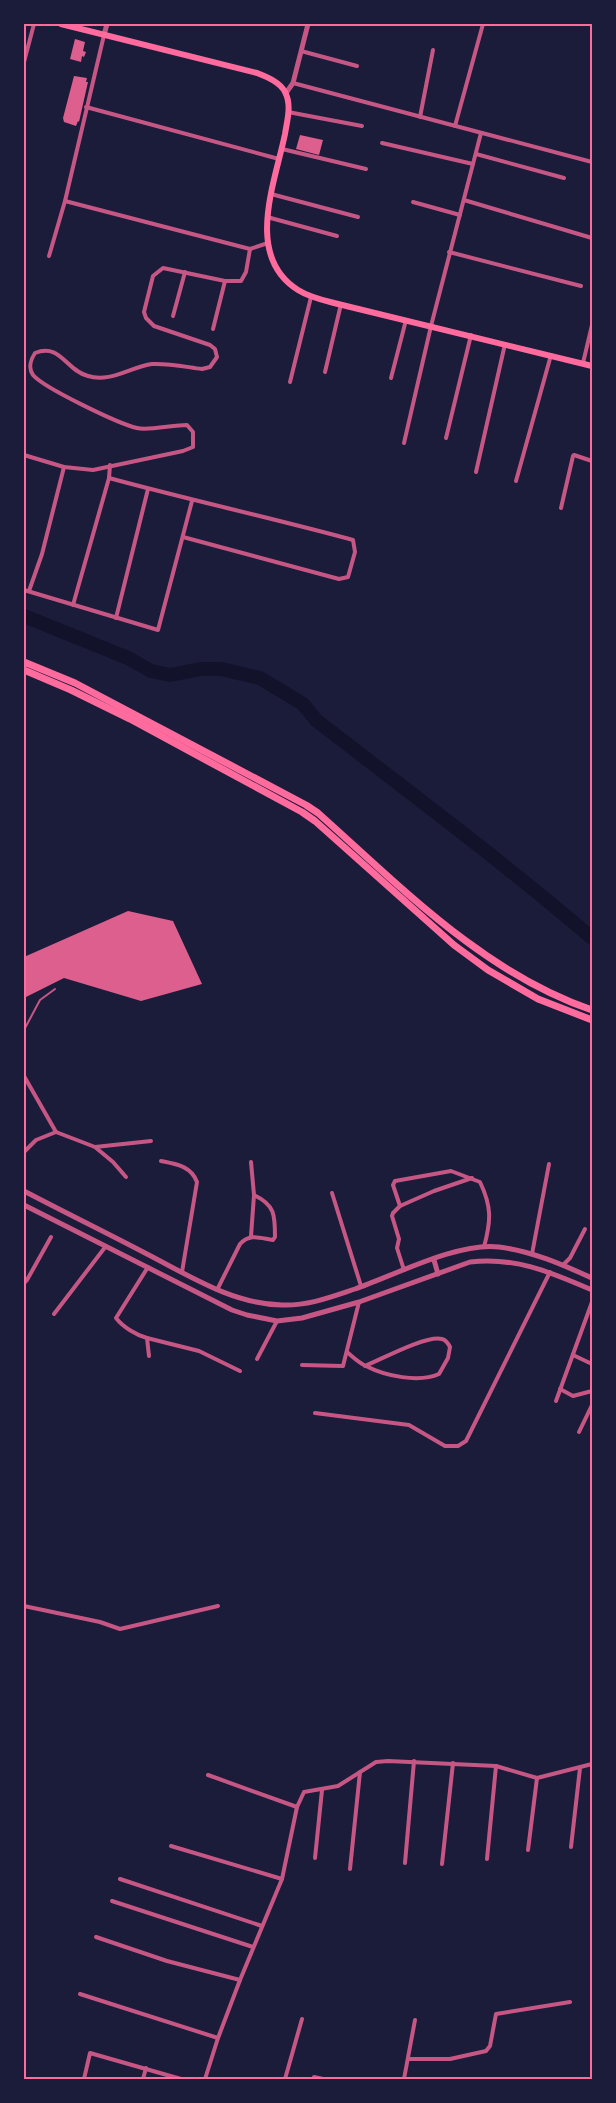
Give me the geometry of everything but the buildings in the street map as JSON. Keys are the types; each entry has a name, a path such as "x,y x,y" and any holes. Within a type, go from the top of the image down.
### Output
{"highway":[{"path":"24,662 84,688 306,805 318,813 474,948 543,991 592,1010"},
{"path":"24,670 72,690 130,719 302,812 454,945 488,970 538,998 592,1020"}],"main road":[{"path":"62,24 257,73 276,82 286,93 288,112 267,217 268,243 270,257 279,272 297,290 311,297 592,366"}],"street":[{"path":"24,62 34,24"},
{"path":"49,256 65,201 107,24"},
{"path":"286,93 293,83 308,24"},
{"path":"455,126 482,24"},
{"path":"420,117 434,50"},
{"path":"301,52 357,66"},
{"path":"293,83 592,162"},
{"path":"86,107 279,160"},
{"path":"288,112 362,126"},
{"path":"404,443 449,252 481,133"},
{"path":"382,143 473,164"},
{"path":"282,149 366,170"},
{"path":"476,154 564,178"},
{"path":"271,194 358,217"},
{"path":"464,200 592,238"},
{"path":"65,201 250,249 268,243"},
{"path":"413,202 460,215"},
{"path":"267,217 337,236"},
{"path":"24,455 64,467 93,470 189,450 194,443 193,432 187,425 135,428 105,415 59,392 33,374 31,369 32,357 35,353 48,349 54,351 79,372 98,378 110,377 151,364 202,369 210,367 217,357 215,349 205,342 154,326 146,318 144,312 153,276 163,268 225,281 242,280 246,272 250,249"},
{"path":"449,252 581,286"},
{"path":"173,316 185,272"},
{"path":"212,328 225,281"},
{"path":"290,382 311,297"},
{"path":"325,372 340,304"},
{"path":"391,378 406,320"},
{"path":"583,363 592,325"},
{"path":"446,438 471,335"},
{"path":"476,472 506,344"},
{"path":"516,481 551,355"},
{"path":"561,508 573,456 592,462"},
{"path":"73,605 109,478 110,466"},
{"path":"29,591 42,554 64,467"},
{"path":"109,478 192,501 275,519 353,540 355,552 348,577 339,579 183,537"},
{"path":"116,618 148,489"},
{"path":"24,590 158,630 192,501"},
{"path":"24,1076 56,1132 95,1147 113,1162 126,1177"},
{"path":"24,1152 36,1140 56,1132"},
{"path":"95,1147 151,1141"},
{"path":"161,1161 186,1168 192,1172 197,1182 182,1272"},
{"path":"217,1290 240,1244 250,1236 254,1195 251,1162"},
{"path":"532,1254 549,1164"},
{"path":"400,1206 393,1186 395,1181 451,1171 472,1178 480,1182 487,1196 490,1224 484,1247"},
{"path":"404,1270 397,1248 399,1240 392,1216 394,1211 400,1206 434,1191 472,1178"},
{"path":"24,1191 217,1290 263,1304 305,1304 464,1249 484,1247 498,1247 532,1254 592,1278"},
{"path":"332,1193 361,1286"},
{"path":"250,1236 273,1240 275,1237 273,1212 268,1202 254,1195"},
{"path":"24,1205 148,1266 198,1293 247,1315 277,1320 302,1318 359,1302 470,1262 492,1260 511,1262 550,1272 592,1290"},
{"path":"563,1265 570,1258 585,1229"},
{"path":"24,1283 51,1237"},
{"path":"54,1314 106,1246"},
{"path":"434,1260 438,1274"},
{"path":"148,1266 116,1318 120,1323 140,1336 199,1351 240,1371"},
{"path":"315,1413 409,1425 445,1446 458,1446 466,1441 550,1272"},
{"path":"198,1293 203,1283"},
{"path":"302,1365 343,1366 359,1302"},
{"path":"556,1401 592,1302"},
{"path":"257,1359 277,1320"},
{"path":"147,1338 149,1356"},
{"path":"347,1352 365,1366 398,1376 421,1379 439,1374 448,1358 450,1347 441,1338 428,1340 365,1366"},
{"path":"572,1355 592,1364"},
{"path":"560,1389 573,1396 592,1391"},
{"path":"579,1432 592,1405"},
{"path":"24,1606 120,1628 218,1606"},
{"path":"405,1863 414,1761"},
{"path":"205,2079 240,1980 282,1880 297,1807 307,1790 322,1790 338,1786 376,1762 414,1761 496,1766 537,1778 592,1764"},
{"path":"442,1864 453,1763"},
{"path":"487,1859 496,1766"},
{"path":"571,1847 580,1768"},
{"path":"350,1869 360,1772"},
{"path":"208,1775 297,1807"},
{"path":"528,1850 537,1778"},
{"path":"315,1858 322,1790"},
{"path":"171,1846 282,1880"},
{"path":"120,1879 262,1926"},
{"path":"112,1901 253,1947"},
{"path":"96,1937 167,1961 240,1980"},
{"path":"80,1994 218,2038"},
{"path":"408,2059 450,2059 486,2051 490,2046 496,2014 570,2002"},
{"path":"286,2079 302,2019"},
{"path":"404,2079 416,2020"},
{"path":"84,2079 90,2053 181,2079"},
{"path":"143,2079 146,2068"},
{"path":"314,2078 323,2079"}],"lane":[{"path":"24,1030 40,1000 55,989"}],"waterway":[{"path":"24,616 128,658 151,671 170,675 201,669 221,669 260,678 303,704 316,720 490,855 592,938"}]}
